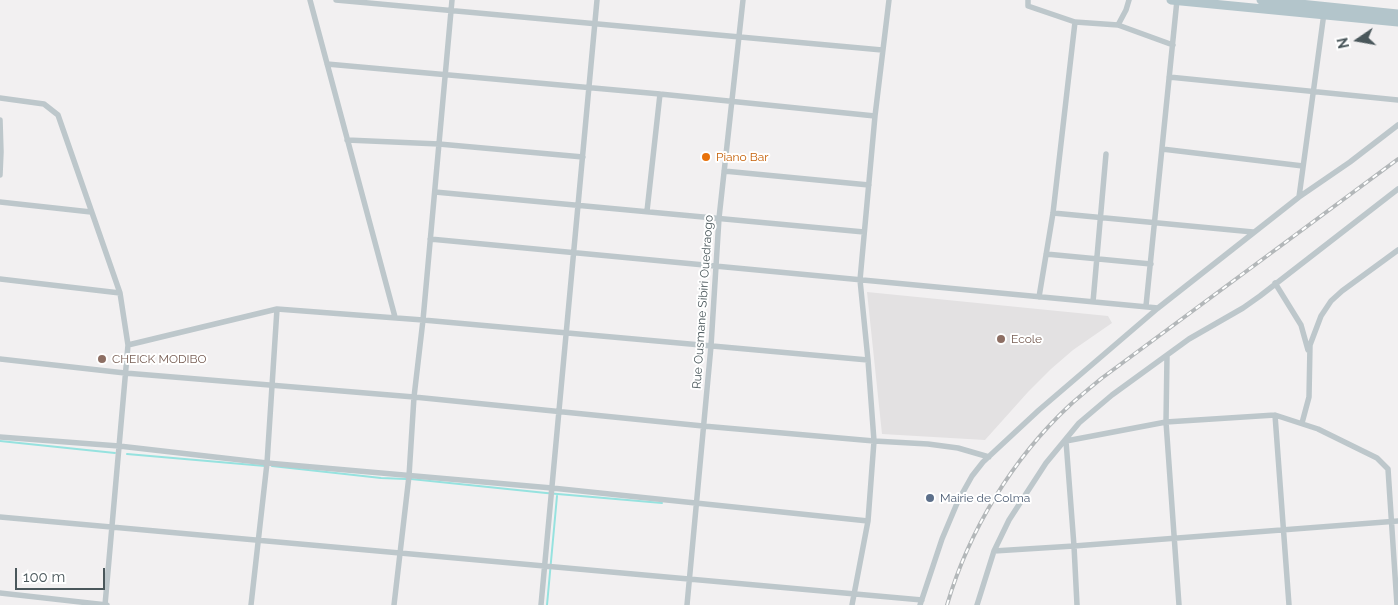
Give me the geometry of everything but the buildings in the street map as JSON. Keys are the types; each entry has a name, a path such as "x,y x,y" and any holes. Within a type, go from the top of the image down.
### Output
{"main road":[{"path":"1171,0 1324,11 1398,14"},
{"path":"1261,0 1398,22"}],"street":[{"path":"310,0 395,317"},
{"path":"336,0 882,50"},
{"path":"394,605 409,476 414,397 423,320 452,0"},
{"path":"541,605 597,0"},
{"name":"Rue Ousmane Sibiri Ouedraogo","path":"686,605 710,346 719,218 743,0"},
{"path":"852,605 868,521 874,442 860,280 875,116 889,0"},
{"path":"1028,0 1028,6 1075,22 1118,25 1173,45"},
{"path":"1118,25 1129,0"},
{"path":"1146,306 1177,0"},
{"path":"1299,198 1324,11"},
{"path":"1039,297 1053,213 1075,22"},
{"path":"327,64 660,94 875,116"},
{"path":"1169,77 1314,90 1398,100"},
{"path":"647,211 660,94"},
{"path":"0,98 44,104 58,115 120,293 128,345 106,605 0,594"},
{"path":"0,120 0,176"},
{"path":"0,517 853,594 921,602 942,539 958,501 972,476 989,457 1046,404 1158,308 1253,232 1398,125"},
{"path":"347,140 439,144 583,157"},
{"path":"1162,149 1303,166"},
{"path":"1093,302 1106,154"},
{"path":"724,171 869,185"},
{"path":"977,605 994,551 1009,520 1046,463 1079,423 1112,395 1189,339 1243,308 1398,189"},
{"path":"434,192 864,232"},
{"path":"0,202 91,212"},
{"path":"1053,213 1253,232"},
{"path":"430,239 1158,308"},
{"path":"1302,423 1309,397 1309,352 1312,336 1321,316 1331,301 1342,290 1398,250"},
{"path":"1046,254 1150,264"},
{"path":"0,279 120,293"},
{"path":"1275,283 1301,325 1309,352"},
{"path":"251,605 266,463 278,309"},
{"path":"128,345 278,309 395,317 868,360"},
{"path":"1167,356 1166,422 1179,605"},
{"path":"0,359 125,373 414,397 874,442 928,444 951,447 989,457"},
{"path":"1066,440 1166,422 1276,415 1327,433 1377,458 1388,469 1395,521 1396,605"},
{"path":"1276,415 1289,605"},
{"path":"0,436 119,446 266,463 552,488 868,521"},
{"path":"1066,440 1077,605"},
{"path":"994,551 1395,521"}],"shaded area":[{"path":"867,292 1108,316 1112,323 1073,350 1051,369 985,440 882,434"}],"waterway":[{"path":"0,441 115,453"},
{"path":"127,454 265,466"},
{"path":"272,466 406,479"},
{"path":"411,479 662,503"},
{"path":"547,605 557,496"}],"railway":[{"path":"947,605 967,550 995,497 1030,448 1070,405 1102,378 1398,159"}],"place":[{"name":"Piano Bar","path":"706,157"},
{"name":"Ecole","path":"1001,339"},
{"name":"CHEICK MODIBO","path":"102,359"},
{"name":"Mairie de Colma","path":"930,498"}]}
